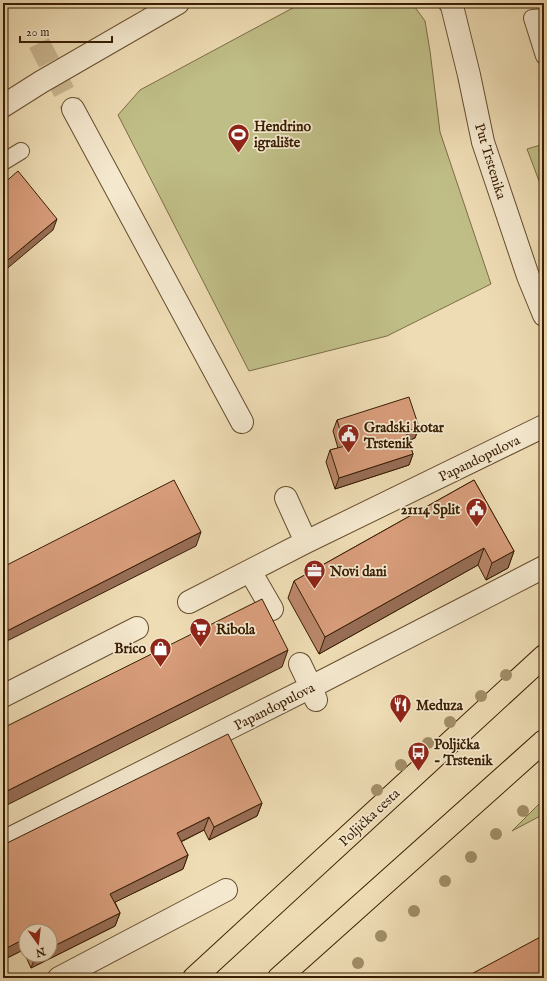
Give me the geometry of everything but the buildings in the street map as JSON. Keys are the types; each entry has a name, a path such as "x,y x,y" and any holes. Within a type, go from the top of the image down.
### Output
{"main road":[{"name":"Poljička cesta","path":"194,978 544,656"},
{"path":"279,978 544,742"}],"street":[{"path":"3,106 41,82 178,3"},
{"name":"Put Trstenika","path":"450,3 467,67 483,142 528,276 544,315"},
{"path":"73,109 242,422"},
{"name":"Papandopulova","path":"189,602 306,542 544,426"},
{"path":"286,498 306,542"},
{"name":"Papandopulova","path":"3,842 314,694 544,567"},
{"path":"250,571 272,608"},
{"path":"3,696 137,628"},
{"path":"300,664 314,694"},
{"path":"59,978 226,890"}],"lane":[{"path":"544,17 532,18 544,56"},
{"path":"3,162 21,151"}],"shaded area":[{"path":"302,3 412,3 425,21 440,132 491,284 387,336 249,371 118,115 140,90"},
{"path":"544,144 544,194 527,149"},
{"path":"544,799 544,814 512,831"}],"tunnel":[{"path":"39,43 73,109"}],"place":[{"name":"Hendrino igralište","path":"238,154"},
{"name":"Gradski kotar Trstenik","path":"349,454"},
{"name":"21114 Split","path":"476,528"},
{"name":"Novi dani","path":"315,590"},
{"name":"Ribola","path":"200,648"},
{"name":"Brico","path":"161,668"},
{"name":"Meduza","path":"401,724"},
{"name":"Poljička - Trstenik","path":"418,772"}]}
